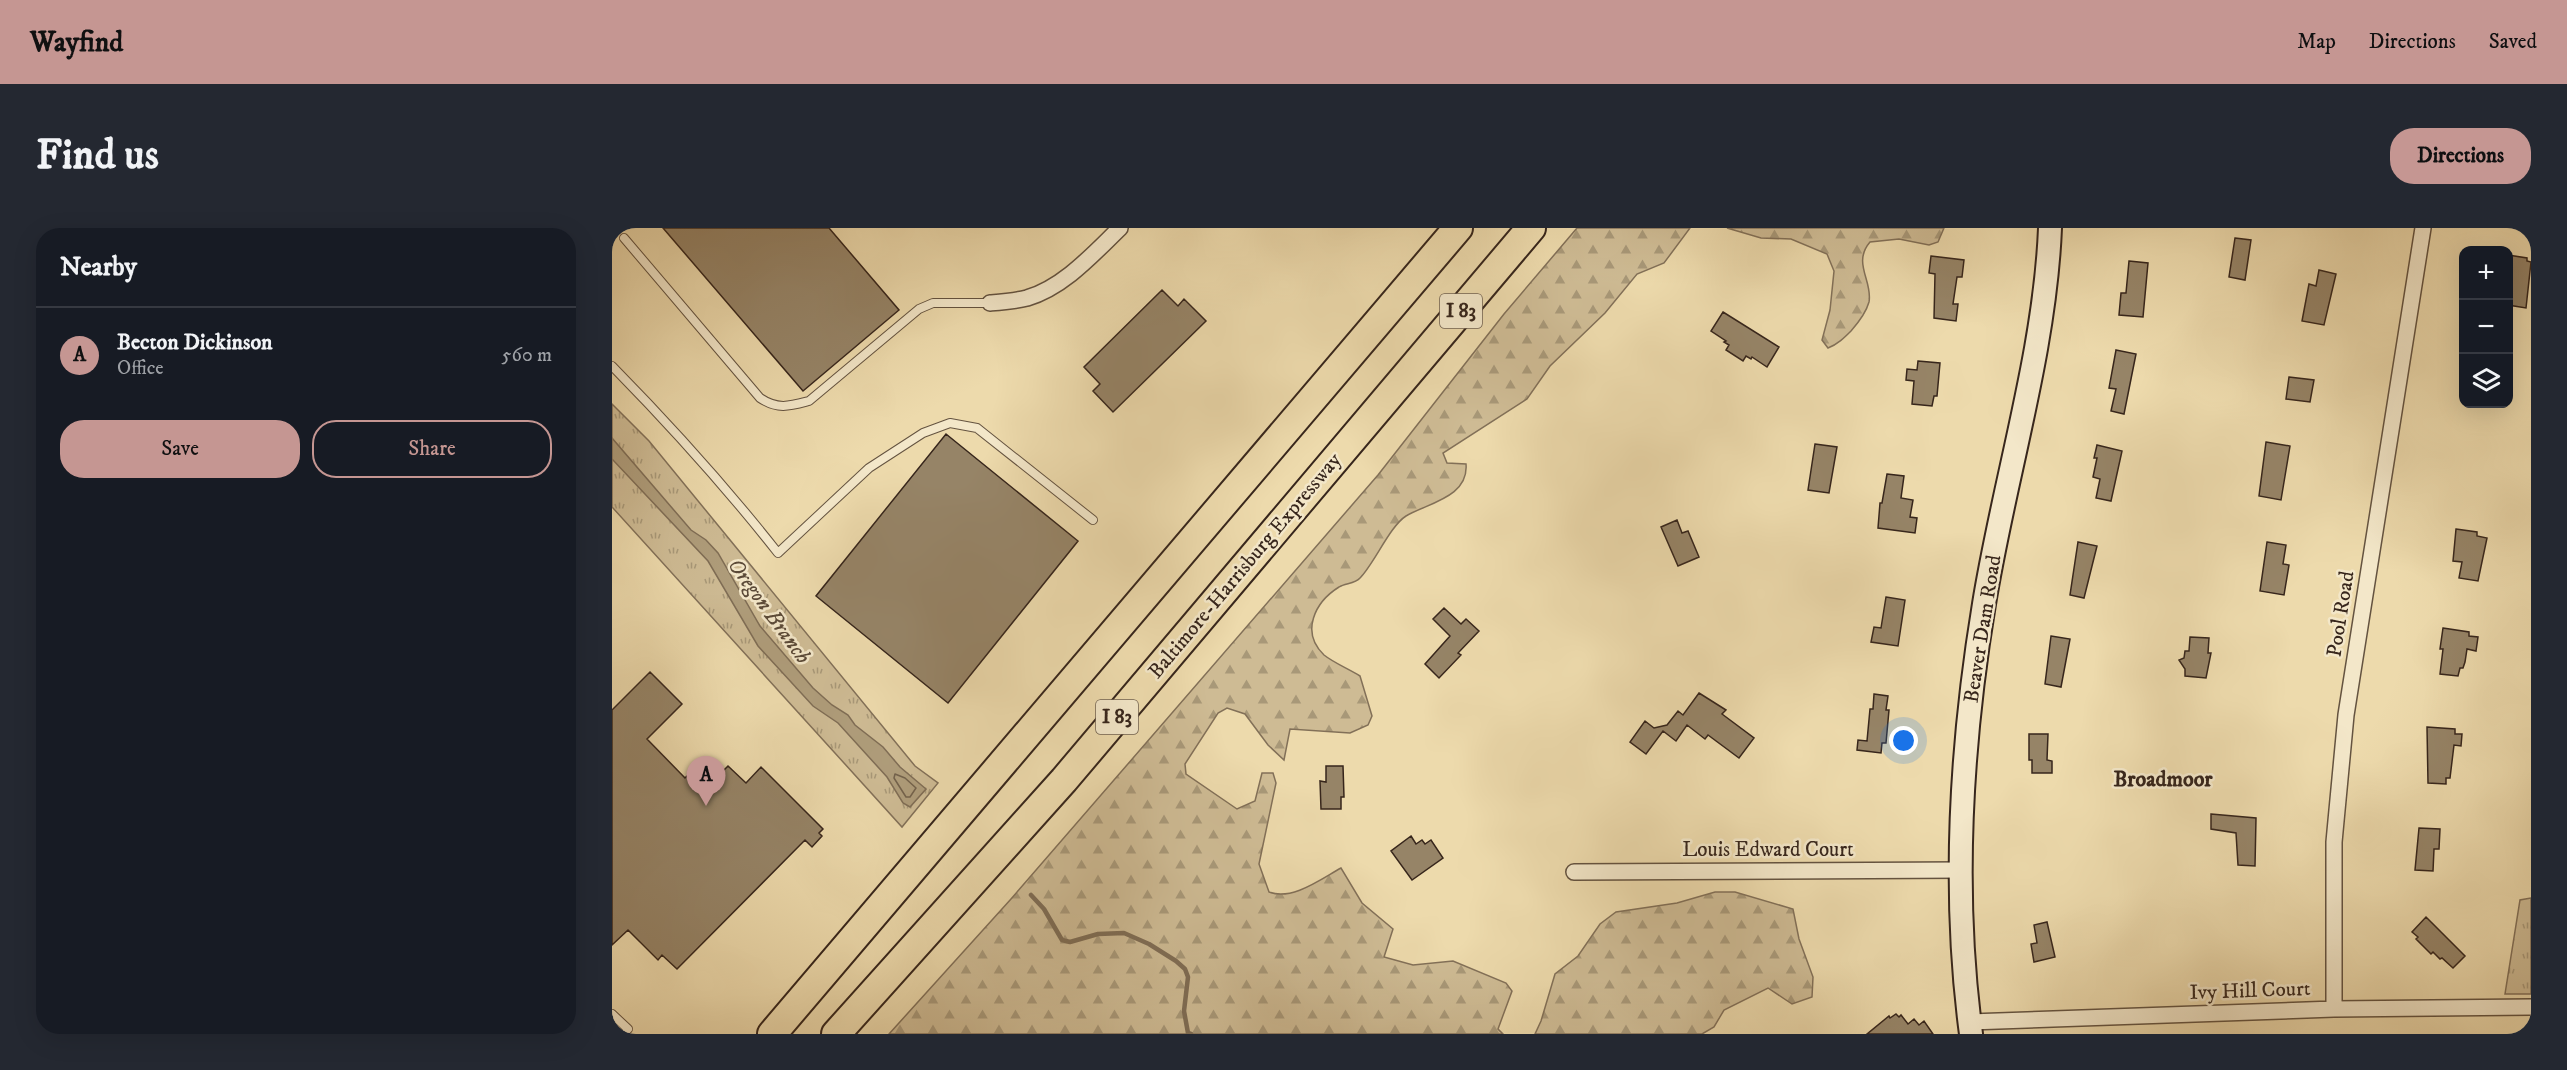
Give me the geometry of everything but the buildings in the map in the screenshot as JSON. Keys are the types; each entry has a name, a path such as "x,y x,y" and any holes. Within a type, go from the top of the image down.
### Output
{"highway":[{"name":"I 83","path":"772,1034 1458,228"},
{"name":"Baltimore-Harrisburg Expressway","path":"836,1034 1064,780 1531,228"},
{"path":"754,1034 922,860"}],"street":[{"path":"990,303 1026,298 1047,290 1082,264 1120,228"},
{"name":"Beaver Dam Road","path":"1970,1028 1962,870 1966,752 1984,603 2042,310 2049,258 2050,228"},
{"name":"Pool Road","path":"2334,1009 2334,843 2338,783 2346,715 2423,228"},
{"name":"Louis Edward Court","path":"1574,872 1962,870"},
{"name":"Ivy Hill Court","path":"1970,1028 2334,1009 2531,1007"}],"lane":[{"path":"624,238 760,398 771,405 788,407 809,401 919,309 933,303 990,303"},
{"path":"612,366 694,452 778,553 869,468 922,433 950,423 977,428 1093,520"},
{"path":"612,1014 628,1029 623,1034"}],"green space":[{"path":"1577,228 1690,228 1664,263 1637,274 1605,313 1550,366 1527,399 1443,453 1447,463 1466,464 1461,484 1445,498 1400,521 1360,578 1330,593 1317,609 1312,627 1313,637 1324,655 1360,676 1372,716 1368,725 1350,733 1290,729 1284,760 1268,745 1245,714 1227,708 1218,713 1185,764 1186,774 1237,809 1255,801 1262,773 1273,773 1276,783 1259,864 1269,892 1287,894 1306,888 1341,868 1362,903 1393,929 1384,957 1413,965 1453,961 1506,983 1512,991 1498,1029 1503,1034 889,1034 1011,899 1378,475 1504,314"},
{"path":"1727,228 1944,228 1938,242 1929,245 1899,239 1870,242 1863,257 1869,294 1868,306 1851,331 1838,343 1828,348 1822,340 1830,310 1834,271 1827,254 1791,239 1761,238"},
{"path":"612,404 649,441 915,766 938,783 902,827 612,507"},
{"path":"1715,892 1735,892 1793,909 1799,939 1813,977 1812,997 1792,1004 1768,988 1724,1010 1714,1027 1702,1034 1535,1034 1555,974 1578,956 1600,924 1616,912 1677,903"},
{"path":"2531,898 2531,994 2505,994 2520,900"}],"water":[{"name":"Oregon Branch","path":"612,438 691,530 706,540 718,553 760,626 813,688 832,705 848,715 855,725 883,747 900,767 926,789 910,807 903,803 887,777 838,723 813,706 758,646 708,561 612,459"}],"waterway":[{"name":"Oregon Branch","path":"1031,895 1044,909 1062,940 1070,942 1098,934 1124,933 1149,944 1176,961 1185,969 1188,977 1184,1011 1188,1033 1191,1034"}],"place":[{"name":"Becton Dickinson","path":"706,806"}],"district":[{"name":"Broadmoor","path":"2163,779"}]}
